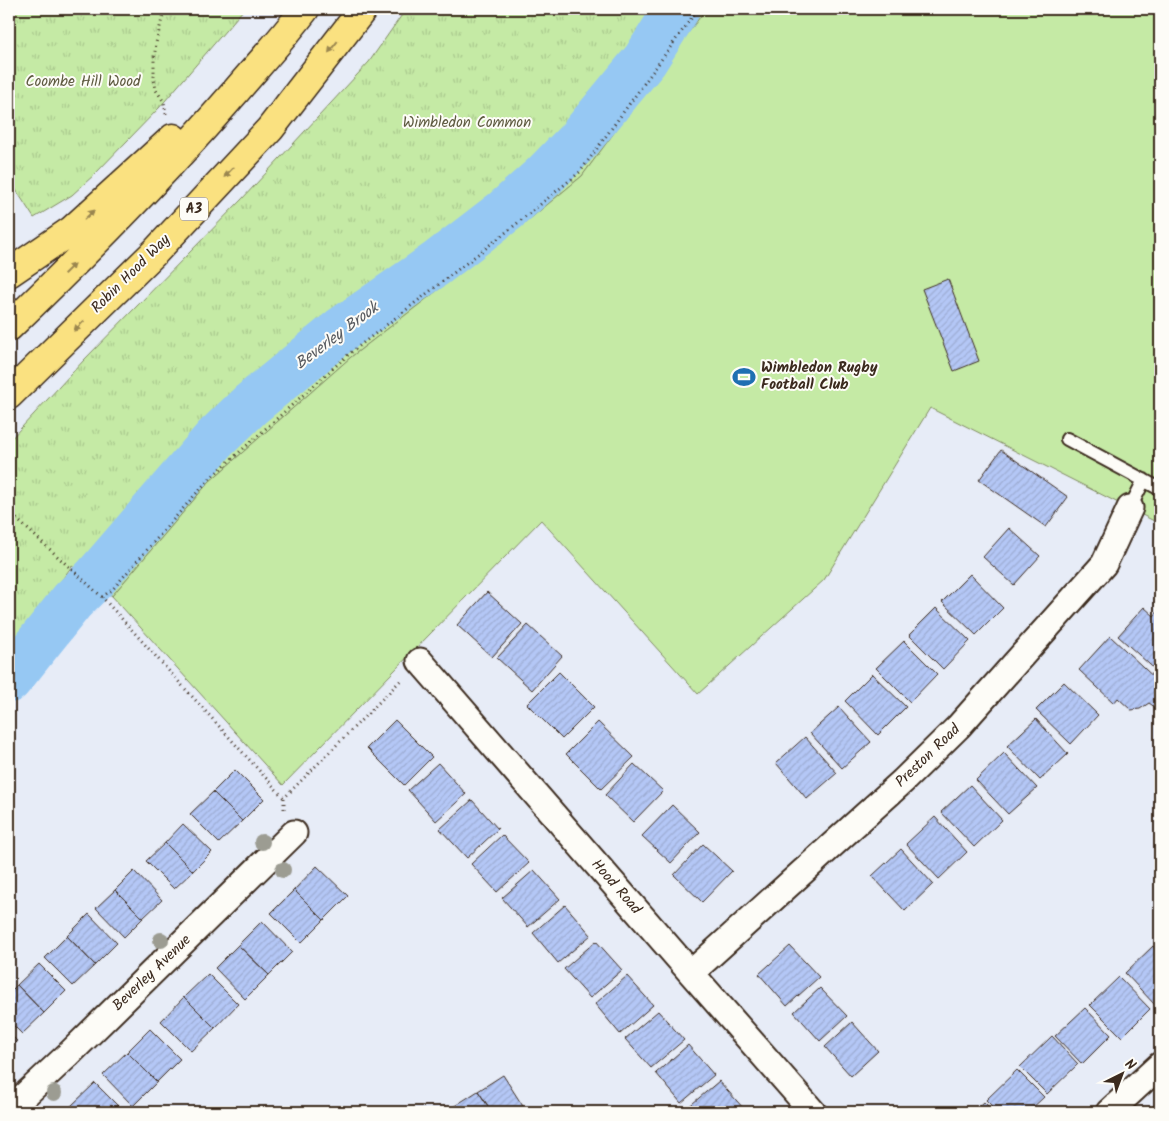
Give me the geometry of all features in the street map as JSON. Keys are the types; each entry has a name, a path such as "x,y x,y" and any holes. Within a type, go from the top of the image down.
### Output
{"highway":[{"path":"9,327 122,216 201,132 286,34 305,9"},
{"name":"Robin Hood Way","path":"9,395 156,251 270,129 363,9"},
{"path":"13,268 72,230 286,34"}],"street":[{"name":"Preston Road","path":"691,973 903,781 958,727 1104,564 1130,508"},
{"name":"Hood Road","path":"420,661 813,1112"},
{"name":"Beverley Avenue","path":"9,1110 69,1054 294,833"},
{"path":"1109,1112 1160,1065"}],"lane":[{"path":"1067,439 1160,488"},
{"path":"1130,508 1144,480"}],"path":[{"path":"166,117 164,102 156,90 154,59 162,19 168,9"},
{"path":"102,597 112,590 208,480 349,354 516,225 580,172 698,9"},
{"path":"9,512 102,597 284,798 420,661"}],"green space":[{"name":"Coombe Hill Wood","path":"13,9 244,9 159,108 95,174 72,195 34,218 9,179 9,13"},
{"name":"Wimbledon Common","path":"406,9 706,9 582,176 525,223 351,357 209,482 112,596 72,566 9,652 9,441 84,360 242,199 369,62"},
{"name":"Wimbledon Rugby Football Club","path":"706,9 1160,9 1160,524 930,408 824,580 698,694 541,520 283,785 112,596 209,482 351,357 525,223 582,176"}],"building":[{"path":"948,279 979,361 954,371 922,289"},
{"path":"1001,450 1068,497 1046,527 979,480"},
{"path":"1009,528 1040,556 1014,585 983,557"},
{"path":"970,574 1003,608 976,635 942,602"},
{"path":"487,592 522,624 492,657 457,625"},
{"path":"1144,607 1154,616 1160,609 1160,674 1118,636"},
{"path":"936,608 970,641 943,669 909,635"},
{"path":"528,625 562,656 532,690 497,658"},
{"path":"1110,636 1160,683 1159,710 1149,703 1140,709 1131,710 1118,698 1114,703 1079,670"},
{"path":"904,641 937,674 910,702 876,668"},
{"path":"559,672 594,707 562,739 527,704"},
{"path":"872,674 906,707 878,735 845,701"},
{"path":"1064,682 1098,715 1071,744 1036,710"},
{"path":"839,707 871,742 842,768 810,733"},
{"path":"1036,719 1068,754 1040,780 1007,746"},
{"path":"395,720 432,757 404,785 367,748"},
{"path":"598,722 634,757 601,789 566,754"},
{"path":"805,737 837,773 807,799 776,763"},
{"path":"1004,753 1037,788 1008,814 976,780"},
{"path":"438,763 466,794 436,821 408,790"},
{"path":"634,764 663,791 633,822 605,795"},
{"path":"235,770 264,799 242,821 213,792"},
{"path":"970,785 1002,820 974,847 941,812"},
{"path":"213,792 242,821 219,843 190,814"},
{"path":"472,800 498,829 467,858 440,829"},
{"path":"672,805 700,832 671,863 642,836"},
{"path":"935,817 967,852 939,879 906,844"},
{"path":"183,824 212,852 193,871 165,843"},
{"path":"502,835 529,863 497,892 471,864"},
{"path":"165,843 193,871 174,889 146,861"},
{"path":"703,844 732,871 702,902 674,875"},
{"path":"901,849 933,884 905,911 872,876"},
{"path":"317,866 348,896 324,920 294,890"},
{"path":"534,870 560,899 528,927 502,898"},
{"path":"134,871 162,900 143,918 115,890"},
{"path":"115,890 143,918 124,937 96,908"},
{"path":"294,890 324,920 301,943 271,913"},
{"path":"565,905 591,935 558,963 533,933"},
{"path":"89,914 117,943 95,965 67,936"},
{"path":"262,921 292,952 269,975 238,945"},
{"path":"67,936 95,965 73,986 45,958"},
{"path":"596,941 622,970 590,998 564,969"},
{"path":"238,945 269,975 245,999 215,968"},
{"path":"790,946 819,977 787,1006 759,974"},
{"path":"1153,946 1160,953 1160,1000 1155,1005 1125,973"},
{"path":"39,964 66,991 44,1013 17,985"},
{"path":"208,974 238,1004 215,1028 184,997"},
{"path":"627,976 653,1005 620,1034 595,1004"},
{"path":"1119,977 1150,1009 1122,1037 1090,1005"},
{"path":"17,985 44,1013 22,1034 9,1021 9,993"},
{"path":"820,988 847,1016 820,1041 794,1012"},
{"path":"184,997 215,1028 191,1051 161,1021"},
{"path":"1085,1008 1111,1035 1082,1064 1055,1036"},
{"path":"658,1011 684,1040 651,1068 625,1039"},
{"path":"852,1022 878,1051 851,1076 825,1047"},
{"path":"150,1029 180,1059 157,1082 127,1052"},
{"path":"9,1033 17,1041 9,1050"},
{"path":"1052,1036 1078,1064 1047,1094 1020,1067"},
{"path":"688,1045 714,1075 681,1103 656,1073"},
{"path":"127,1052 157,1082 133,1106 103,1075"},
{"path":"1017,1070 1044,1097 1028,1112 998,1112 986,1100"},
{"path":"503,1075 526,1111 492,1112 478,1091"},
{"path":"719,1081 745,1110 742,1112 690,1112 686,1109"},
{"path":"95,1083 124,1112 77,1112 71,1106"},
{"path":"478,1091 492,1112 456,1112 453,1107"},
{"path":"984,1102 994,1112 973,1112"}],"waterway":[{"name":"Beverley Brook","path":"9,680 72,601 96,577 215,439 250,405 341,330 436,264 505,211 543,177 578,141 645,60 677,9"}],"place":[{"name":"Wimbledon Rugby Football Club","path":"744,377"}]}
